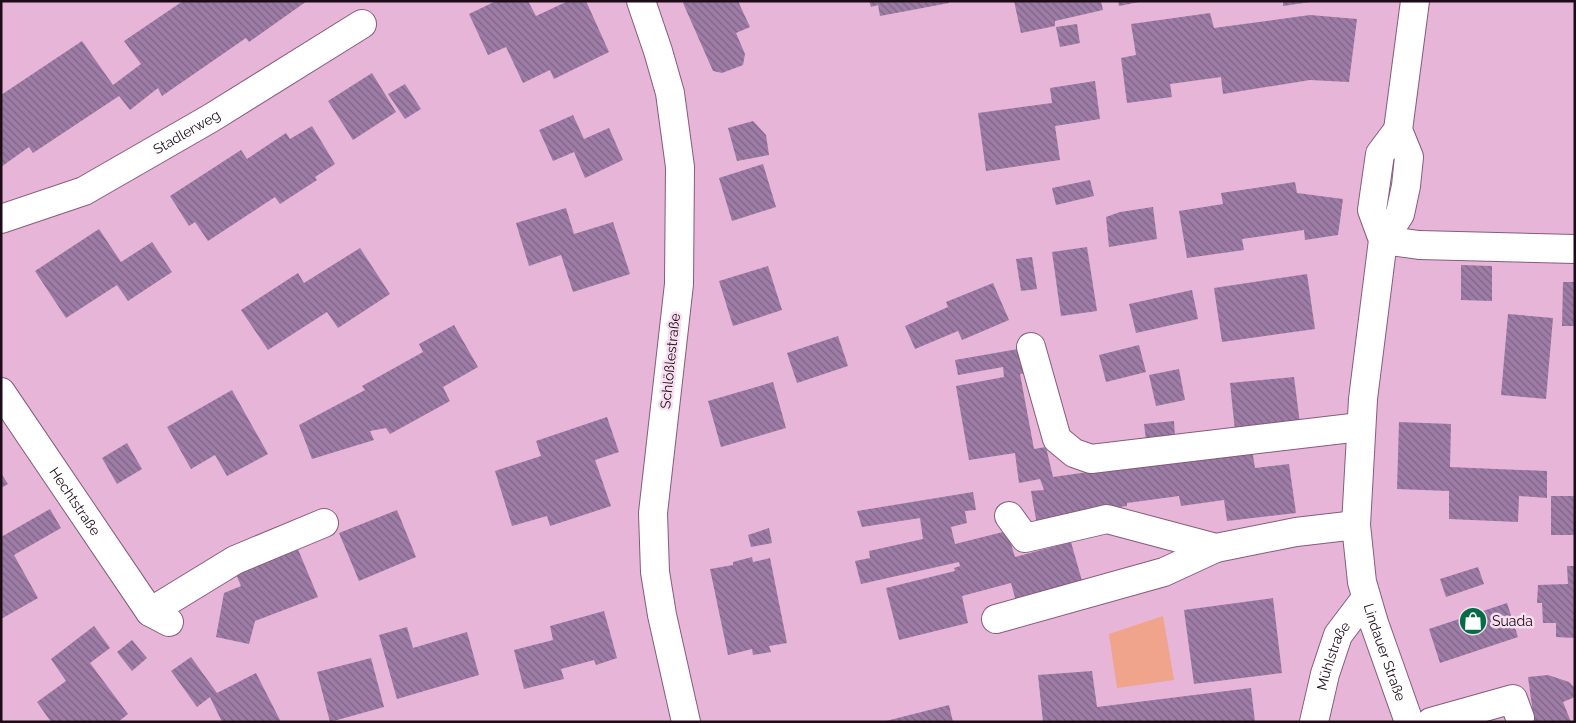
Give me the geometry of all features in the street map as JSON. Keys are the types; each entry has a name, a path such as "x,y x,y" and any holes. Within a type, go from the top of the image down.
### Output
{"street":[{"name":"Schlößlestraße","path":"641,1 670,93 680,168 679,284 653,513 653,550 662,615 686,722"},
{"path":"1415,1 1398,130 1380,154 1372,210 1383,240 1419,245 1575,249"},
{"name":"Stadlerweg","path":"1,219 84,191 211,118 362,24"},
{"name":"Lindauer Straße","path":"1383,240 1360,427 1356,524 1364,590 1409,722"},
{"path":"1031,347 1058,439 1074,454 1091,459 1360,427"},
{"name":"Hechtstraße","path":"1,392 159,617 235,560 324,523"},
{"path":"1009,516 1025,538 1107,519 1216,548"},
{"path":"996,620 1164,572 1216,548 1296,532 1356,524"},
{"name":"Mühlstraße","path":"1314,722 1324,674 1338,636 1364,590"},
{"path":"1431,722 1480,715 1513,699 1520,718"}],"shaded area":[{"path":"1163,616 1174,680 1117,688 1109,634"}],"building":[{"path":"183,1 307,1 249,42 246,38 162,96 158,88 130,110 119,96 33,153 29,147 1,167 1,95 82,41 113,85 141,64 124,41"},
{"path":"496,1 528,1 536,16 568,1 586,1 609,52 554,79 550,70 523,83 506,47 488,55 469,14"},
{"path":"686,1 738,1 750,27 736,33 745,54 743,65 722,73 713,71 683,3"},
{"path":"869,1 948,1 949,3 880,16 878,5 871,7"},
{"path":"1014,1 1101,1 1103,10 1055,21 1055,26 1021,33"},
{"path":"1118,1 1139,1 1139,2 1119,6"},
{"path":"1283,1 1310,1 1310,2 1283,6"},
{"path":"1210,13 1214,28 1310,15 1357,19 1349,82 1310,80 1223,94 1221,77 1170,84 1172,97 1127,103 1121,58 1136,55 1131,24"},
{"path":"1077,24 1080,43 1060,47 1056,27"},
{"path":"372,73 396,112 353,140 328,101"},
{"path":"1095,81 1100,119 1055,126 1060,160 986,171 978,113 1052,103 1050,88"},
{"path":"405,84 421,109 405,119 388,94"},
{"path":"573,115 584,139 609,128 623,160 585,178 574,152 553,161 539,130"},
{"path":"753,121 766,135 769,155 737,161 728,128"},
{"path":"312,126 335,164 315,177 317,180 280,204 275,197 208,241 195,222 189,226 170,196 241,150 247,159 286,133 290,139"},
{"path":"763,164 776,207 732,221 719,178"},
{"path":"1090,180 1094,196 1056,205 1052,188"},
{"path":"1295,182 1297,193 1343,199 1338,235 1305,240 1304,230 1242,239 1244,250 1187,258 1179,211 1223,204 1221,193"},
{"path":"1153,207 1157,239 1109,247 1106,217 1120,212"},
{"path":"566,208 574,234 613,222 630,274 573,292 561,255 529,266 516,223"},
{"path":"99,229 121,262 152,242 172,272 128,301 117,285 66,318 35,271"},
{"path":"1087,247 1097,311 1061,316 1052,252"},
{"path":"360,248 390,294 338,328 327,312 268,350 241,310 298,273 304,283"},
{"path":"1032,257 1037,289 1021,291 1016,259"},
{"path":"1461,265 1492,266 1492,301 1461,300"},
{"path":"768,266 782,310 733,326 719,281"},
{"path":"1307,274 1315,329 1222,342 1214,288"},
{"path":"1563,282 1575,282 1575,326 1562,326"},
{"path":"993,283 1009,320 962,340 958,331 915,349 905,326 948,307 946,302"},
{"path":"1192,290 1198,319 1136,333 1129,304"},
{"path":"1508,314 1553,318 1546,399 1501,395"},
{"path":"454,325 478,367 443,387 450,401 390,434 386,428 370,431 374,440 312,459 299,425 365,390 362,386 423,352 419,344"},
{"path":"838,336 848,366 797,383 787,353"},
{"path":"1139,345 1146,372 1106,382 1099,355"},
{"path":"1023,348 1028,373 1020,374 1034,449 1046,447 1053,477 1252,449 1255,468 1289,464 1296,513 1227,521 1224,500 1181,506 1179,496 1081,512 1037,525 1031,491 1044,490 1040,479 1019,483 1015,453 969,460 956,386 1004,377 1003,367 958,375 955,360"},
{"path":"1179,369 1185,400 1156,406 1149,375"},
{"path":"1294,377 1300,424 1235,431 1230,383"},
{"path":"773,382 786,428 721,447 708,401"},
{"path":"232,390 268,454 227,476 215,455 191,469 167,427"},
{"path":"607,417 619,452 595,460 611,506 550,526 547,516 512,526 495,471 541,456 536,441"},
{"path":"1174,421 1175,437 1146,440 1144,424"},
{"path":"1399,422 1451,424 1450,467 1547,471 1547,498 1519,496 1518,522 1449,519 1449,491 1397,489"},
{"path":"127,443 142,469 117,484 102,458"},
{"path":"1,473 8,484 1,488"},
{"path":"973,492 976,510 965,511 967,523 951,527 955,544 1007,531 1015,557 1071,542 1084,588 1017,605 1011,583 962,596 968,623 899,640 886,588 955,571 954,568 960,566 959,562 861,584 855,561 870,558 869,551 923,539 920,518 862,527 857,511"},
{"path":"1551,496 1575,496 1575,535 1551,535"},
{"path":"50,509 61,528 14,555 38,598 1,619 1,537"},
{"path":"397,510 416,557 359,581 339,533"},
{"path":"769,528 772,543 751,547 748,535"},
{"path":"297,547 318,597 255,621 249,644 216,637 224,593 241,586 235,572"},
{"path":"752,557 753,562 770,558 787,643 769,646 771,652 753,655 752,649 728,655 710,569 733,565 733,562"},
{"path":"1567,566 1575,566 1575,638 1556,637 1556,623 1543,623 1542,603 1537,603 1538,585 1568,584"},
{"path":"1478,567 1484,584 1446,597 1440,579"},
{"path":"1273,598 1282,673 1194,684 1184,610"},
{"path":"1507,603 1518,637 1440,663 1429,629"},
{"path":"604,611 617,658 596,665 594,660 561,669 564,679 524,689 514,650 553,640 550,626"},
{"path":"94,626 110,648 90,663 128,714 118,722 51,722 37,702 66,681 51,659"},
{"path":"407,627 413,648 467,632 479,675 397,699 379,635"},
{"path":"132,640 147,658 132,671 117,652"},
{"path":"191,657 217,693 256,673 281,722 222,722 210,697 197,707 171,671"},
{"path":"371,658 384,707 330,722 317,672"},
{"path":"1092,671 1097,707 1251,688 1255,722 1043,722 1038,675"},
{"path":"1548,675 1569,682 1575,688 1575,697 1563,702 1571,722 1512,722 1533,713 1528,677"},
{"path":"949,705 953,722 886,722 886,721"}],"place":[{"name":"Suada","path":"1473,621"}]}
